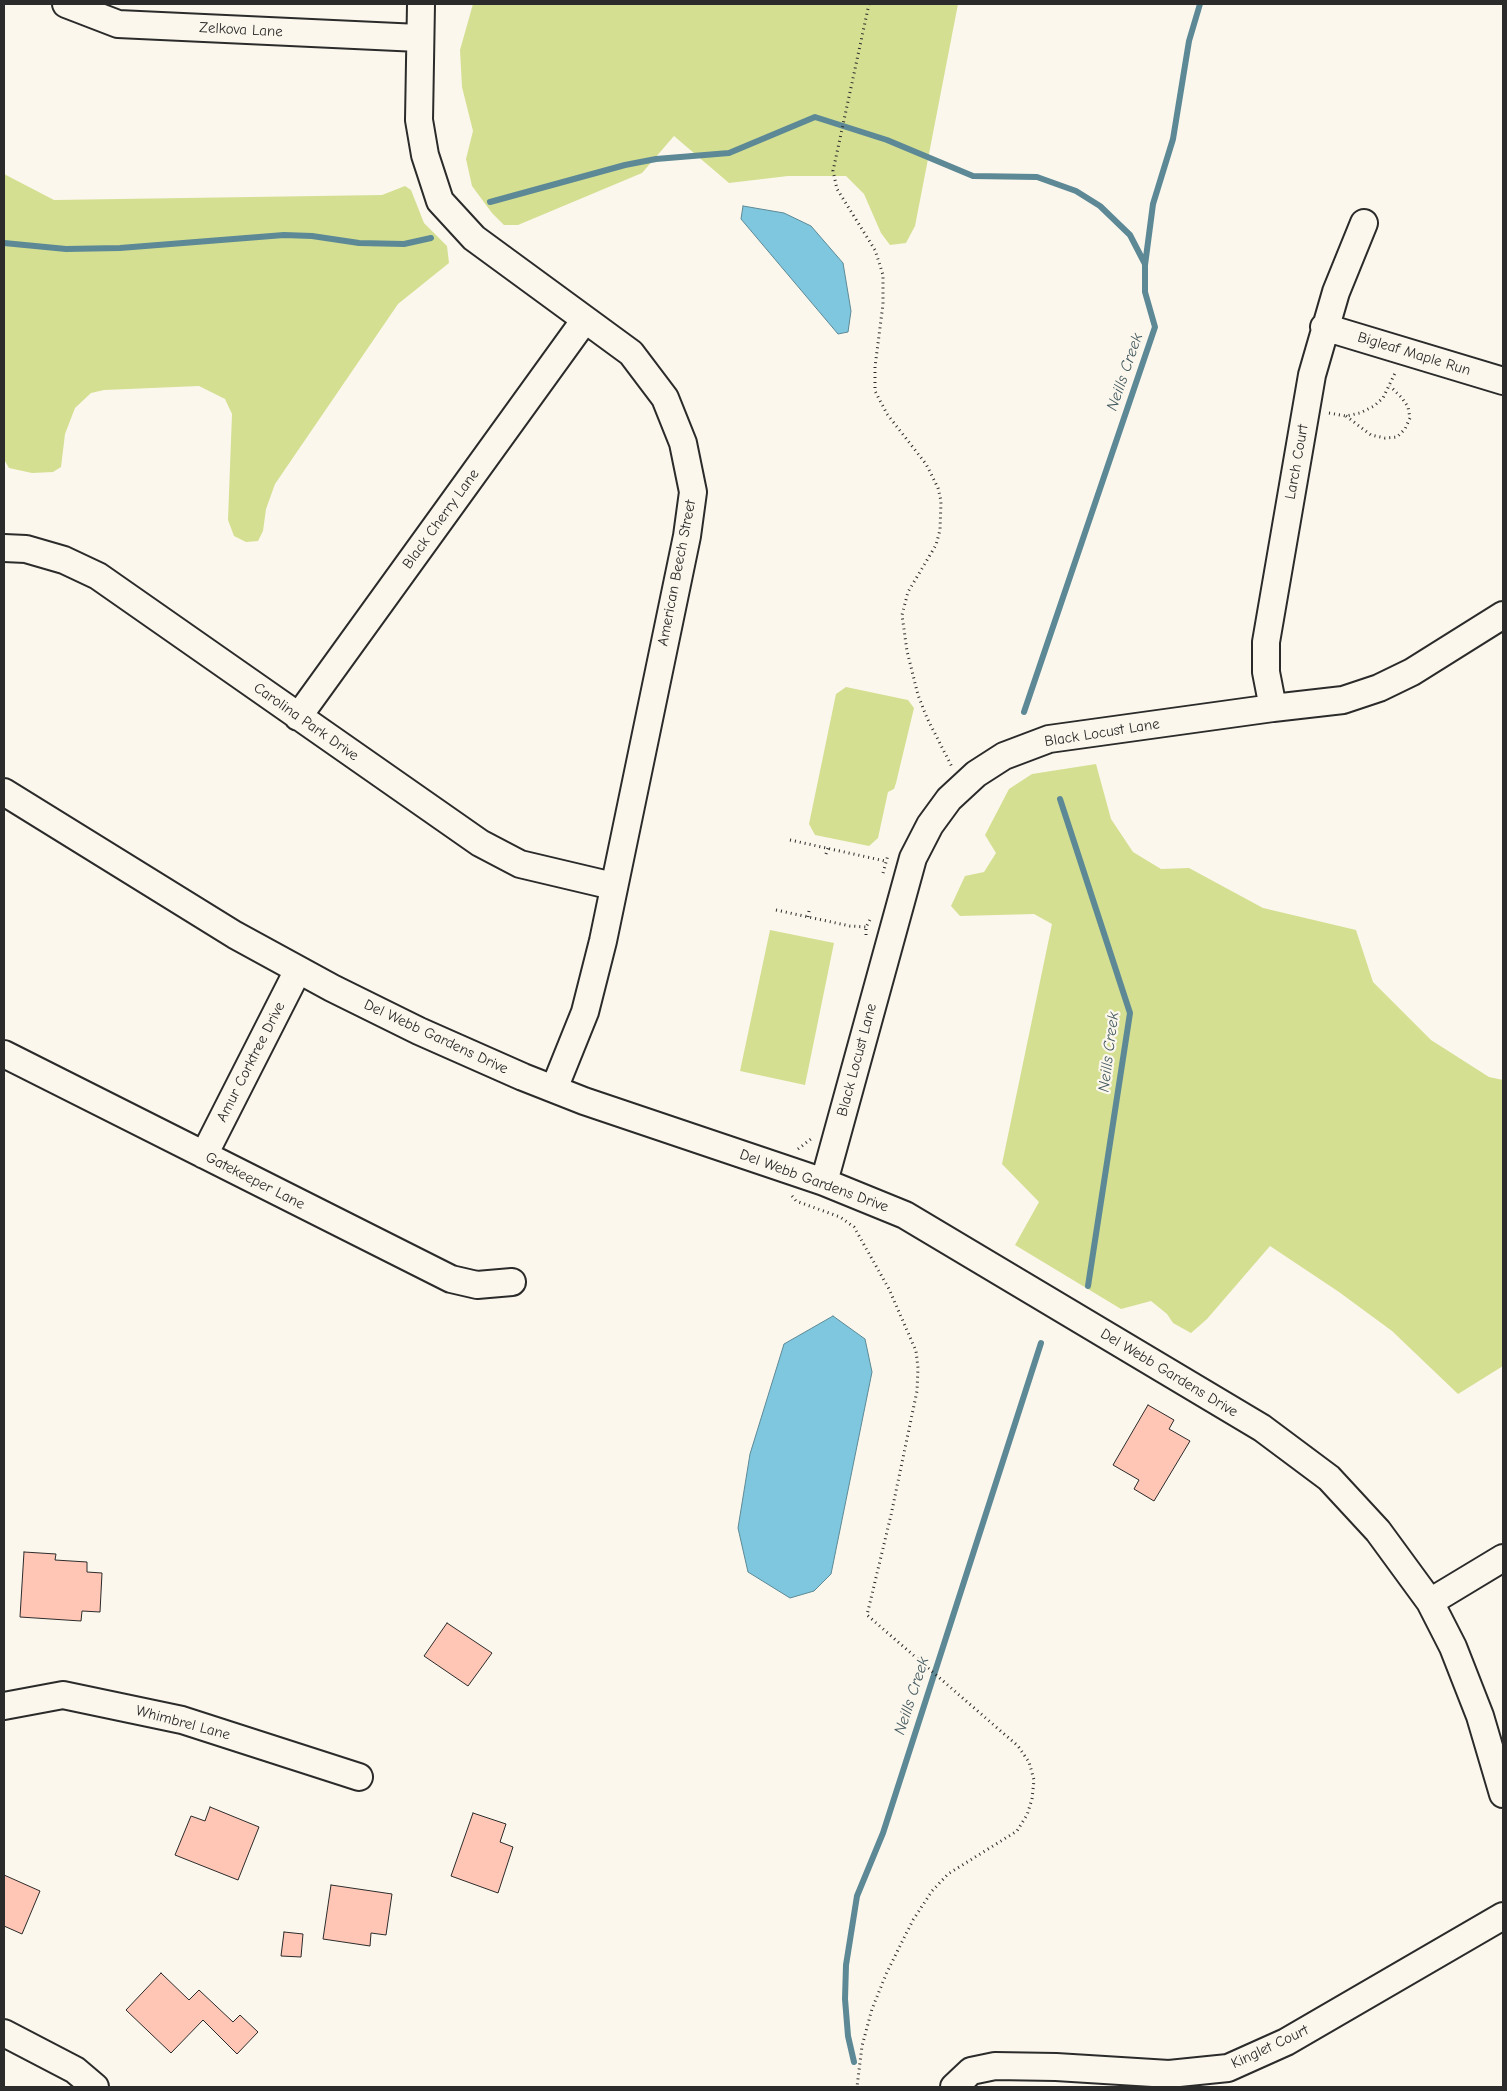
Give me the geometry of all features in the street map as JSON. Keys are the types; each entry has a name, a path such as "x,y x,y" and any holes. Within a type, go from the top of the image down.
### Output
{"street":[{"name":"Zelkova Lane","path":"66,4 118,24 419,38"},
{"name":"American Beech Street","path":"421,4 419,120 425,155 440,201 474,238 630,354 665,398 683,443 693,492 687,536 603,941 585,1012 554,1089"},
{"name":"Larch Court","path":"1272,708 1266,672 1266,642 1312,375 1324,328 1336,292 1364,223"},
{"name":"Black Cherry Lane","path":"298,717 584,321"},
{"name":"Bigleaf Maple Run","path":"1324,328 1503,381"},
{"name":"Carolina Park Drive","path":"4,548 26,549 64,560 98,576 480,844 520,864 613,886"},
{"name":"Black Locust Lane","path":"824,1182 913,858 930,825 949,799 976,774 1004,756 1049,740 1272,708 1343,700 1379,688 1412,672 1503,615"},
{"name":"Del Webb Gardens Drive","path":"4,792 192,909 298,970 419,1031 554,1089 649,1124 824,1182 905,1215 1262,1428 1329,1478 1378,1531 1430,1602 1453,1647 1480,1716 1503,1794"},
{"name":"Amur Corktree Drive","path":"204,1155 298,970"},
{"name":"Gatekeeper Lane","path":"4,1054 452,1279 477,1285 512,1282"},
{"path":"1430,1602 1503,1558"},
{"name":"Whimbrel Lane","path":"4,1706 63,1695 182,1720 359,1777"},
{"name":"Kinglet Court","path":"954,2087 971,2071 995,2066 1056,2067 1169,2074 1228,2068 1286,2042 1503,1916"},
{"path":"4,2033 75,2070 95,2087"}],"path":[{"path":"869,4 834,161 836,189 875,250 883,275 883,304 874,367 876,391 887,414 926,464 938,488 941,501 940,530 930,558 908,592 904,603 902,623 918,695 927,718 953,770"},
{"path":"1326,413 1346,416 1360,413 1374,406 1383,398 1396,369"},
{"path":"1346,416 1371,435 1385,438 1397,437 1405,429 1410,418 1408,407 1390,386"},
{"path":"790,840 885,862"},
{"path":"826,854 828,848"},
{"path":"885,879 885,862 892,848"},
{"path":"776,910 866,927"},
{"path":"808,917 809,911"},
{"path":"791,1194 796,1200 840,1216 854,1227 889,1289 916,1351 918,1368 916,1391 891,1515 867,1615 1018,1746 1029,1762 1034,1780 1032,1799 1027,1815 1017,1831 948,1874 932,1891 913,1920 887,1972 872,2009 862,2046 857,2087"}],"green space":[{"path":"473,4 958,4 915,226 906,243 890,245 881,233 864,194 846,176 788,176 729,183 674,136 642,173 518,225 504,225 492,213 472,186 466,159 473,131 462,87 460,50"},
{"path":"4,174 54,200 382,195 405,186 411,190 424,223 447,246 449,263 398,304 275,484 266,509 263,531 258,541 246,542 234,536 228,520 232,414 225,399 199,386 104,390 91,393 75,408 65,434 61,467 53,472 32,473 9,468 5,461 4,450"},
{"path":"846,687 908,700 914,708 896,783 894,789 888,792 878,838 869,846 815,835 809,824 836,694"},
{"path":"1096,764 1111,819 1133,852 1161,869 1189,868 1263,908 1356,930 1373,982 1431,1040 1489,1077 1503,1080 1503,1366 1458,1394 1392,1331 1339,1292 1270,1246 1207,1319 1191,1333 1173,1323 1167,1314 1151,1301 1121,1309 1015,1245 1039,1202 1002,1164 1052,924 1034,914 960,916 951,906 965,876 984,872 996,853 985,835 1009,789 1032,774"},
{"path":"770,930 834,943 805,1085 740,1071"}],"water":[{"path":"743,206 784,213 811,226 843,263 851,311 848,332 838,334 741,219"},
{"path":"833,1316 865,1339 872,1372 831,1574 814,1591 790,1598 748,1572 738,1528 750,1454 784,1344"}],"building":[{"path":"1148,1405 1174,1420 1169,1429 1190,1441 1154,1501 1134,1489 1139,1480 1113,1465"},
{"path":"24,1552 56,1554 55,1560 87,1562 87,1572 102,1573 100,1612 82,1611 81,1621 20,1617"},
{"path":"447,1623 492,1653 468,1686 424,1656"},
{"path":"210,1807 259,1827 238,1880 175,1855 191,1816 205,1821"},
{"path":"473,1813 506,1824 500,1842 513,1847 498,1893 451,1876"},
{"path":"4,1875 40,1891 22,1934 4,1926"},
{"path":"331,1885 392,1894 386,1935 371,1933 370,1946 323,1939"},
{"path":"284,1932 303,1934 301,1957 281,1956"},
{"path":"161,1973 189,2000 199,1990 233,2022 240,2015 258,2032 237,2054 203,2020 171,2053 126,2010"}],"waterway":[{"name":"Neills Creek","path":"1024,712 1155,327 1145,292 1145,265 1153,204 1173,139 1189,41 1200,4"},
{"path":"490,202 625,165 656,159 729,153 815,117 887,140 973,176 1037,177 1076,191 1100,206 1130,235 1145,264"},
{"path":"4,243 66,249 120,248 284,235 312,236 359,243 404,244 431,238"},
{"name":"Neills Creek","path":"1060,799 1130,1013 1088,1286"},
{"name":"Neills Creek","path":"854,2062 848,2036 845,1999 846,1965 857,1896 883,1833 1041,1343"}]}
